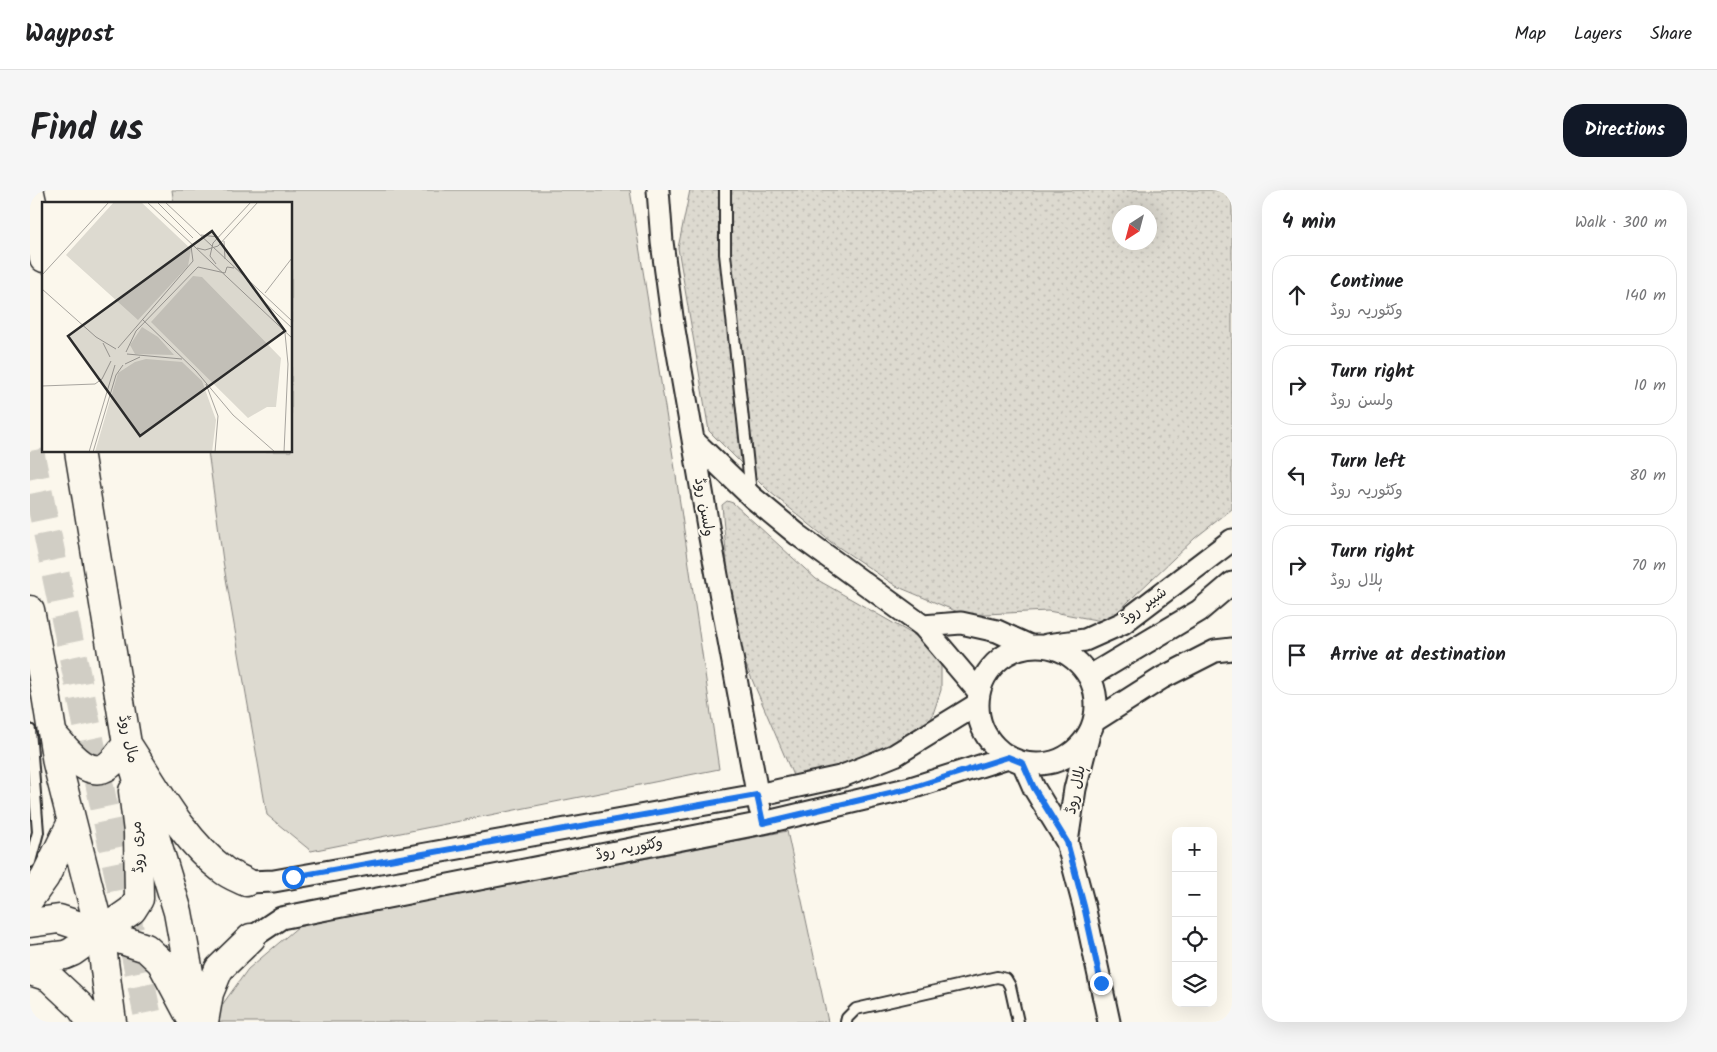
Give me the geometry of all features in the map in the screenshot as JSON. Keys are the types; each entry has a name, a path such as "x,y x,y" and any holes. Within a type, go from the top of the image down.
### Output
{"main road":[{"path":"31,193 42,248"},
{"name":"مال روڈ","path":"79,452 127,744 178,912 198,1022"},
{"path":"30,610 41,732 57,763 100,932 112,1022"},
{"path":"41,732 84,766 93,770 110,765 127,744 180,824 203,853 224,871 246,882"},
{"name":"مری روڈ","path":"30,959 65,955 72,952 132,910 139,899 138,832 127,744"},
{"path":"30,898 45,877 72,822"},
{"path":"30,923 59,919 146,948 161,962 192,1022"},
{"path":"204,1022 209,993 219,969 252,938"},
{"path":"30,971 49,977 80,1006 91,1022"}],"street":[{"name":"ولسن روڈ","path":"658,190 662,242 673,324 763,823"},
{"path":"662,242 674,190"},
{"path":"693,440 752,497 798,535 923,626 978,698"},
{"name":"شبیر روڈ","path":"1037,646 1085,640 1123,623 1232,540"},
{"name":"شبیر روڈ","path":"1090,676 1199,610 1232,583"},
{"path":"923,626 961,623 997,631 1037,646 1070,655 1090,676 1097,697 1092,729"},
{"path":"1037,646 1007,654 989,670 978,698 981,725 992,744 1015,760 1060,761 1092,729 1162,678 1215,651 1232,650"},
{"name":"وکٹوریہ روڈ","path":"246,882 274,881 757,795 840,777 895,755 978,698"},
{"name":"ہلال روڈ","path":"1067,842 1075,789 1092,729"},
{"name":"وکٹوریہ روڈ","path":"252,938 281,918 763,823 911,788 1015,760"},
{"name":"ہلال روڈ","path":"1015,760 1067,842 1084,906 1109,1022"}],"lane":[{"path":"725,190 725,254 752,497"},
{"path":"30,862 38,832 41,732"},
{"path":"846,1022 847,1018 856,1009 997,977 1006,979 1010,986 1018,1022"}],"shaded area":[{"path":"172,190 630,190 675,469 719,769 311,851 267,815 223,561 208,452 292,452 292,202 174,202"},
{"path":"690,190 1232,190 1232,509 1195,538 1107,622 1048,611 965,615 896,586 831,542 770,492 709,431 678,248"},
{"path":"727,501 733,503 816,579 921,639 941,658 941,690 929,726 897,750 865,756 823,771 794,778 745,663 730,597 722,505"},
{"path":"787,831 828,1022 219,1022 217,1012 248,969 299,926"}],"tunnel":[{"path":"30,451 149,1022"}],"route":[{"path":"293,877 757,795 763,823 911,788 1008,757 1023,763 1034,788 1067,842 1084,906 1101,983"}]}
